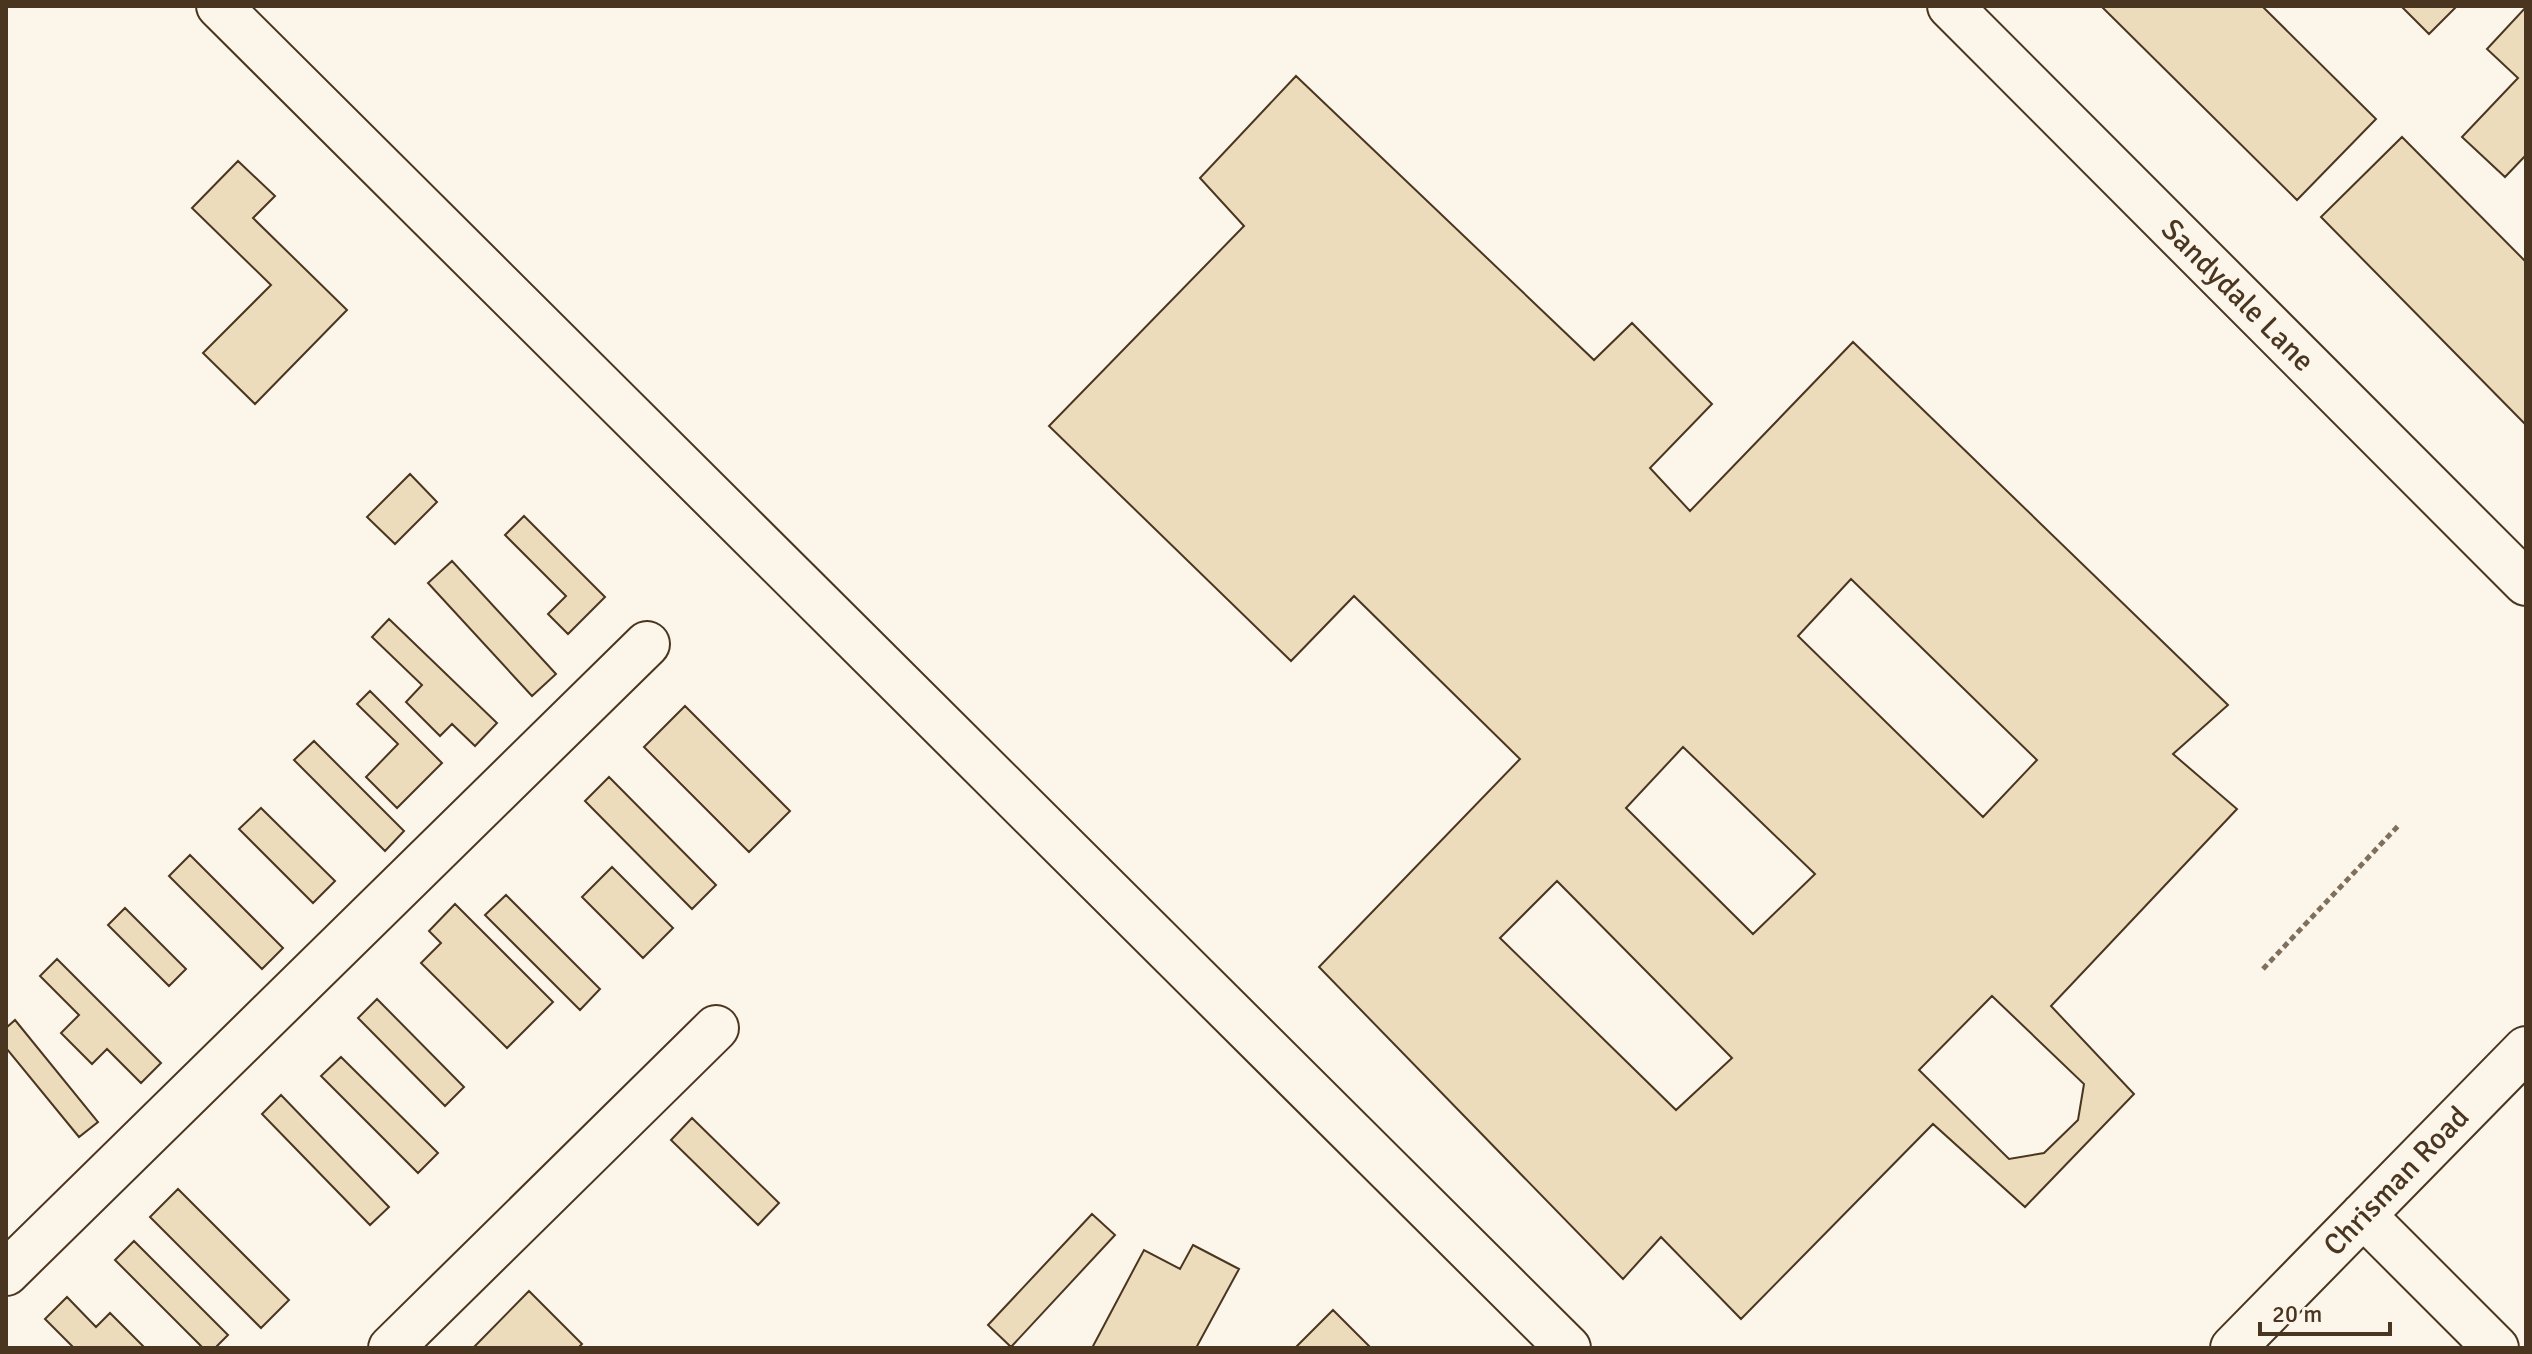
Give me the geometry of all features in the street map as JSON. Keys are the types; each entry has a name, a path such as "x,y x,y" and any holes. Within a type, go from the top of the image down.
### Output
{"street":[{"path":"219,6 1568,1348"},
{"name":"Sandydale Lane","path":"1950,6 2526,583"},
{"path":"6,1273 647,644"},
{"path":"391,1348 716,1028"},
{"name":"Chrisman Road","path":"2233,1348 2526,1049"},
{"path":"2363,1215 2496,1348"}],"path":[{"path":"2263,969 2399,825"}],"building":[{"path":"2101,6 2262,6 2376,119 2297,200"},
{"path":"2401,6 2457,6 2429,34"},
{"path":"2526,7 2526,155 2505,177 2462,137 2518,78 2487,49"},
{"path":"1296,76 1594,360 1632,323 1712,404 1650,468 1690,511 1853,342 2228,705 2173,754 2237,809 2051,1006 2134,1094 2025,1207 1933,1124 1741,1319 1661,1237 1623,1279 1319,967 1520,759 1354,596 1291,661 1049,426 1244,226 1200,178","holes":["1851,579 2037,760 1983,817 1798,636","1683,747 1815,874 1753,934 1626,808","1557,881 1732,1058 1676,1110 1500,938","1992,996 2084,1084 2078,1120 2044,1153 2009,1159 1919,1070"]},
{"path":"2402,137 2526,262 2526,425 2321,217"},
{"path":"238,161 275,196 253,218 347,310 255,404 203,353 271,285 192,208"},
{"path":"410,474 437,502 395,544 367,517"},
{"path":"524,516 605,597 568,634 548,614 566,596 505,535"},
{"path":"452,561 556,674 532,696 428,583"},
{"path":"389,619 497,723 475,746 452,724 440,736 406,702 422,685 372,637"},
{"path":"370,691 442,763 397,808 366,777 398,744 357,704"},
{"path":"685,706 790,811 749,852 644,747"},
{"path":"314,741 404,831 385,851 294,760"},
{"path":"609,777 716,885 692,909 585,801"},
{"path":"261,808 335,881 313,903 239,829"},
{"path":"190,855 283,948 262,969 169,876"},
{"path":"612,867 673,928 643,958 582,897"},
{"path":"506,895 600,989 580,1010 485,915"},
{"path":"455,904 553,1002 507,1048 421,963 441,943 429,931"},
{"path":"125,908 186,969 169,986 108,925"},
{"path":"57,959 161,1063 141,1083 107,1049 92,1064 61,1033 79,1015 40,976"},
{"path":"377,999 464,1087 445,1106 358,1018"},
{"path":"15,1020 98,1122 79,1137 6,1048 6,1028"},
{"path":"341,1057 438,1153 418,1173 321,1076"},
{"path":"281,1095 389,1207 370,1225 262,1114"},
{"path":"692,1118 779,1203 758,1225 671,1140"},
{"path":"178,1189 289,1300 261,1328 150,1217"},
{"path":"1092,1214 1115,1235 1011,1347 988,1325"},
{"path":"134,1241 228,1335 215,1348 203,1348 115,1260"},
{"path":"1193,1245 1239,1269 1196,1348 1092,1348 1144,1250 1180,1269"},
{"path":"529,1291 582,1344 578,1348 473,1348"},
{"path":"67,1297 96,1327 110,1313 145,1348 74,1348 45,1319"},
{"path":"1333,1310 1369,1346 1367,1348 1295,1348"}]}
